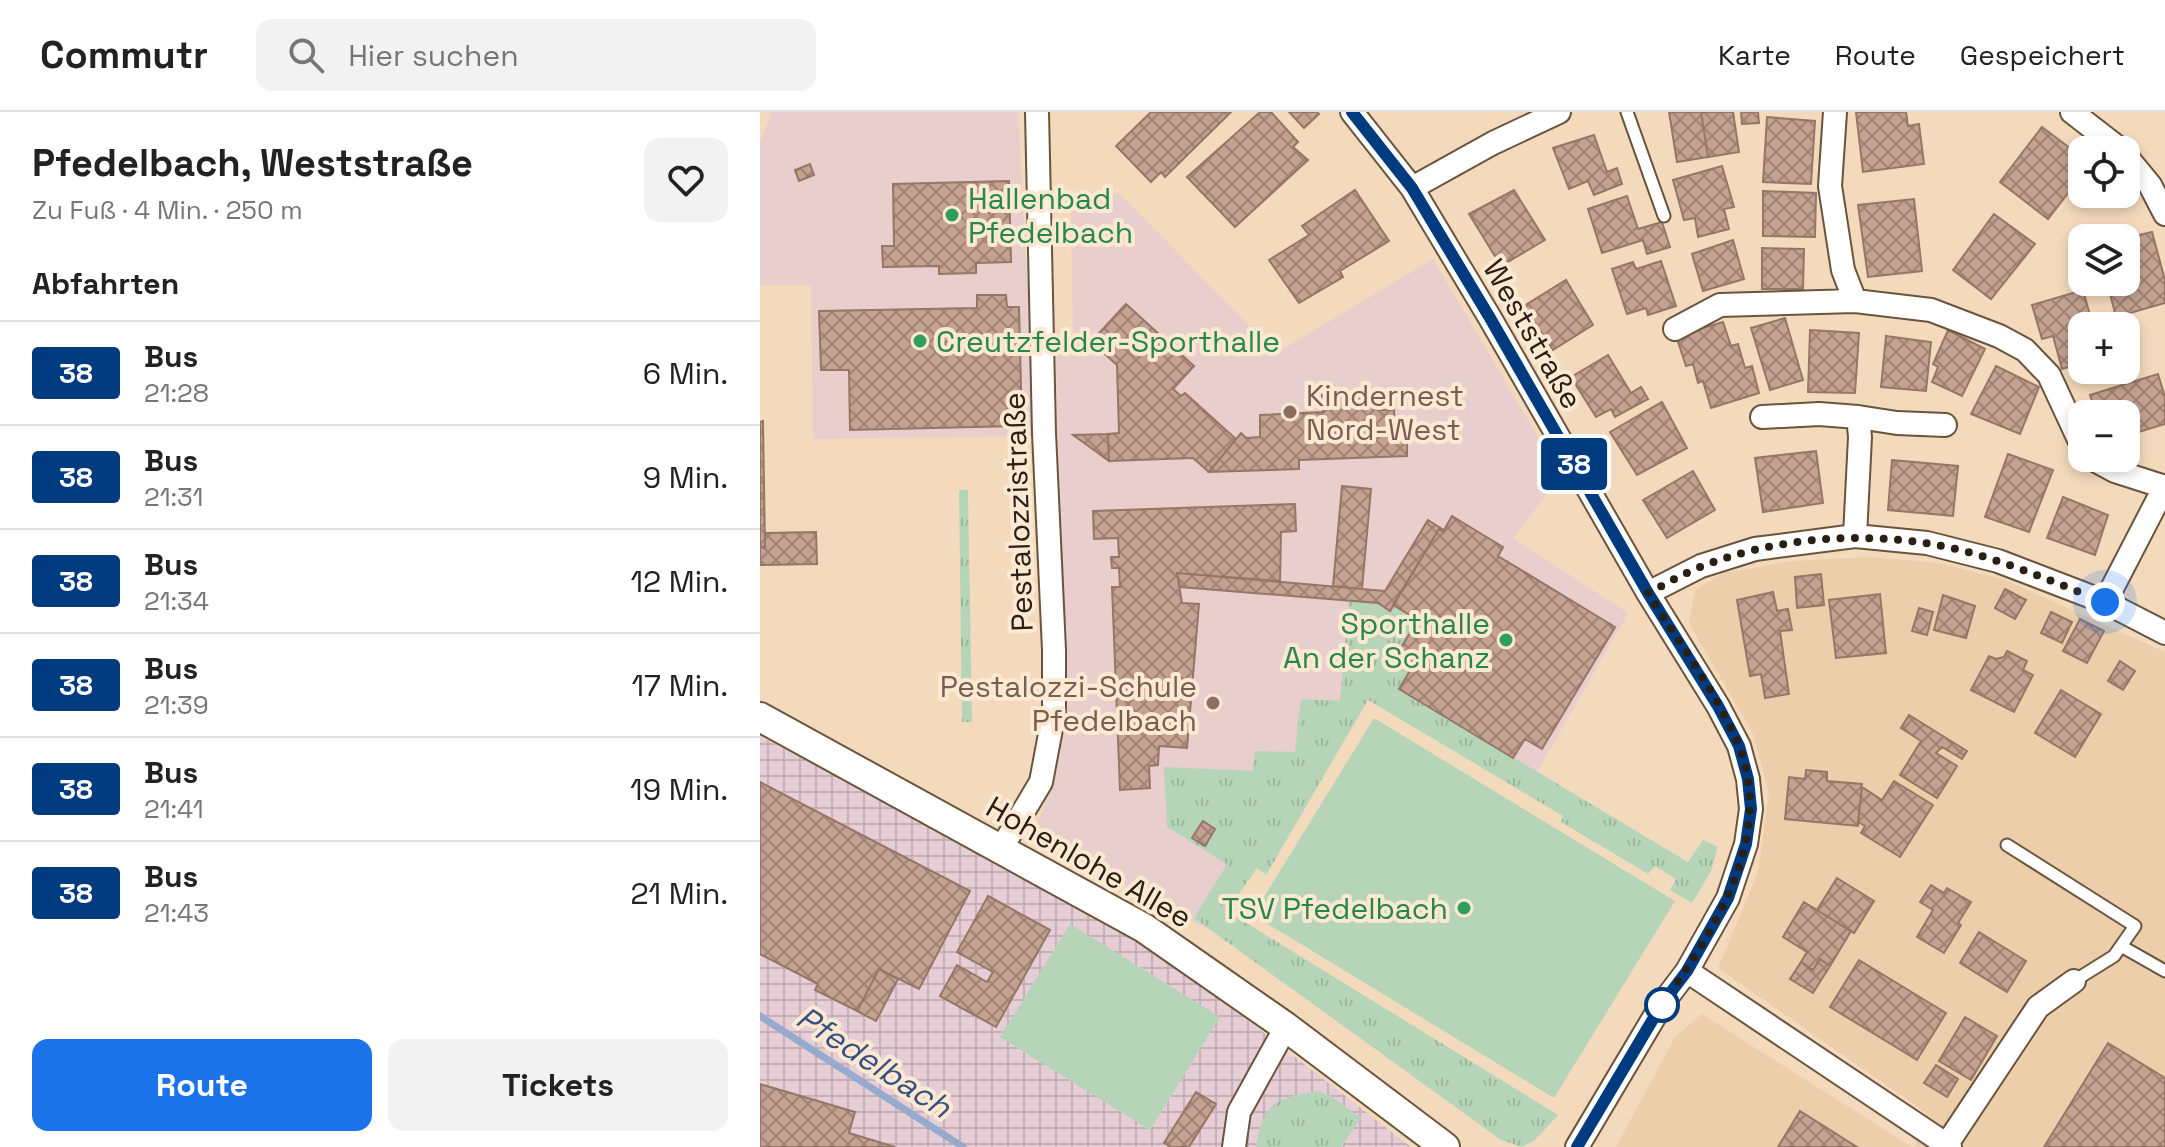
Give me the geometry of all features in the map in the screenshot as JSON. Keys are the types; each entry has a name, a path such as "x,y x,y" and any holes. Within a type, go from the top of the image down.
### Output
{"street":[{"name":"Pestalozzistraße","path":"1001,849 1041,782 1054,713 1037,112"},
{"name":"Weststraße","path":"1352,112 1412,188 1490,318 1648,593 1718,706 1739,746 1748,779 1751,809 1746,844 1728,898 1687,971 1662,1004 1577,1147"},
{"path":"1412,188 1493,143 1559,112"},
{"path":"1835,112 1830,186 1843,270 1855,301"},
{"path":"2072,112 2103,136"},
{"path":"2140,173 2165,214"},
{"path":"1675,329 1720,305 1855,301 1931,310 1999,336 2025,350 2049,375 2068,416"},
{"path":"1762,417 1819,414 1945,425"},
{"path":"1855,536 1860,437 1858,417"},
{"path":"2105,602 2165,486 2118,472"},
{"path":"1648,593 1701,566 1755,549 1855,536 1927,543 1998,561 2105,602 2165,633"},
{"name":"Hohenlohe Allee","path":"760,717 1144,928 1286,1027 1445,1147"},
{"path":"1687,971 1948,1146 2038,1007 2074,981"},
{"path":"1234,1147 1239,1112 1286,1027"}],"lane":[{"path":"1627,112 1664,216"},
{"path":"2007,845 2135,926 2114,956 2074,981"},
{"path":"2121,946 2165,971"}],"shaded area":[{"path":"771,112 1018,112 1036,436 813,439 811,285 760,285 760,143"},
{"name":"Pestalozzi-Schule Pfedelbach","path":"1119,193 1276,353 1433,259 1561,476 1513,538 1628,613 1527,790 1366,693 1204,928 1033,835 1053,784 1068,712 1058,483 1056,337 1073,334 1071,204"},
{"path":"1869,557 1939,563 2003,579 2165,652 2165,1147 1915,1147 1925,1112 1718,968 1758,872 1769,793 1753,734 1689,623 1695,590 1723,573 1793,561"},
{"path":"760,736 1146,941 1411,1147 760,1147"},
{"path":"1702,1014 1912,1147 1616,1147 1675,1037"}],"green space":[{"path":"959,490 968,490 972,722 962,722"},
{"path":"1349,601 1378,603 1390,611 1393,605 1418,620 1394,658 1411,669 1399,689 1688,862 1703,840 1718,847 1711,871 1692,903 1670,890 1676,879 1655,866 1648,874 1561,822 1563,816 1368,700 1266,875 1257,868 1227,911 1558,1115 1535,1140 1522,1147 1501,1140 1194,918 1227,864 1167,827 1164,767 1253,771 1255,751 1295,752 1301,699 1340,701"},
{"name":"TSV Pfedelbach","path":"1374,718 1675,901 1554,1098 1253,915"},
{"path":"1070,924 1220,1017 1150,1130 1000,1037"},
{"path":"1318,1091 1331,1096 1361,1118 1341,1147 1256,1147 1263,1121 1274,1105 1292,1096"}],"building":[{"path":"1151,112 1231,112 1165,177 1161,172 1151,182 1116,146"},
{"path":"1260,112 1271,112 1298,142 1293,147 1308,160 1235,227 1187,177"},
{"path":"1289,112 1317,112 1319,114 1304,128"},
{"path":"1669,112 1701,112 1708,157 1677,162"},
{"path":"1701,112 1733,112 1739,152 1708,157"},
{"path":"1741,112 1758,112 1759,123 1742,124"},
{"path":"1856,112 1906,112 1908,126 1919,124 1924,164 1863,172"},
{"path":"1767,117 1815,121 1811,184 1763,182"},
{"path":"2042,127 2068,146 2068,193 2048,219 2000,182"},
{"path":"1594,135 1607,172 1617,168 1622,184 1594,195 1588,181 1569,189 1553,148"},
{"path":"810,164 814,175 799,181 795,170"},
{"path":"1722,166 1734,207 1724,209 1729,229 1698,237 1695,218 1684,220 1673,180"},
{"name":"Hallenbad Pfedelbach","path":"1009,181 1011,262 976,263 976,273 939,274 939,266 883,267 882,246 894,246 893,184"},
{"path":"1355,190 1389,241 1340,271 1343,277 1299,303 1269,260 1309,235 1302,226"},
{"path":"1514,190 1545,240 1501,266 1469,214"},
{"path":"1763,191 1816,193 1815,237 1763,236"},
{"path":"1627,196 1638,229 1662,222 1670,247 1647,254 1643,240 1602,253 1588,209"},
{"path":"1914,199 1922,271 1868,277 1858,205"},
{"path":"1994,214 2035,244 1991,299 1953,270"},
{"path":"2152,232 2165,280 2165,303 2134,312 2115,312 2111,296 2140,296 2140,235"},
{"path":"1733,240 1744,279 1703,291 1692,254"},
{"path":"1762,248 1804,249 1803,289 1762,289"},
{"path":"1661,261 1676,306 1648,315 1646,308 1627,314 1612,269 1633,262 1636,269"},
{"path":"1566,280 1593,325 1553,350 1524,306"},
{"path":"2068,294 2085,296 2089,312 2068,312 2068,367 2062,369 2053,336 2042,339 2032,305"},
{"name":"Creutzfelder-Sporthalle","path":"977,295 1006,295 1007,307 1019,307 1022,426 850,430 849,370 821,370 819,311 977,308"},
{"path":"1126,304 1194,366 1173,389 1181,396 1185,393 1236,439 1209,472 1193,458 1109,461 1108,434 1119,433 1117,365 1091,342"},
{"path":"1785,318 1803,380 1770,390 1751,328"},
{"path":"1723,322 1731,346 1738,344 1745,368 1752,366 1759,393 1711,408 1703,381 1698,383 1693,364 1686,366 1676,336"},
{"path":"1810,330 1859,333 1855,393 1808,392"},
{"path":"1948,330 1985,349 1962,396 1932,382 1938,367 1933,364"},
{"path":"1886,336 1931,342 1926,391 1881,387"},
{"path":"1608,355 1631,393 1641,387 1648,399 1615,417 1611,409 1596,417 1571,377"},
{"path":"1996,366 2039,387 2020,434 1971,414"},
{"path":"2158,374 2165,397 2165,424 2140,432 2140,400 2092,400 2090,395 2126,384 2140,384 2140,380"},
{"path":"1377,393 1378,410 1394,410 1395,429 1407,429 1407,456 1299,460 1299,469 1209,472 1241,433 1246,438 1260,437 1260,415 1323,412 1322,395"},
{"path":"1662,402 1687,448 1637,475 1610,432"},
{"path":"763,421 765,547 760,548 760,422"},
{"path":"1108,434 1109,461 1073,435"},
{"path":"1816,451 1823,503 1763,512 1755,458"},
{"path":"2008,454 2053,470 2029,532 1985,517"},
{"path":"1892,460 1958,466 1953,516 1888,510"},
{"path":"1693,471 1715,510 1667,538 1643,500"},
{"path":"1342,486 1371,489 1362,589 1333,586"},
{"path":"2063,497 2108,515 2095,555 2047,538"},
{"path":"1295,504 1296,531 1281,532 1280,581 1177,573 1182,603 1199,604 1187,748 1159,746 1158,765 1149,766 1150,788 1120,790 1112,587 1120,587 1119,568 1112,568 1111,557 1119,557 1118,538 1094,539 1093,511"},
{"name":"Sporthalle An der Schanz","path":"1452,516 1503,547 1498,556 1615,627 1542,749 1525,739 1513,758 1399,689 1411,669 1394,659 1418,620 1393,605 1439,529 1443,532"},
{"path":"1428,520 1444,530 1439,529 1390,611 1378,603 1180,587 1177,573 1385,591"},
{"path":"816,532 817,564 760,565 760,548 765,547 765,533"},
{"path":"1821,574 1824,605 1797,608 1795,577"},
{"path":"2005,589 2026,600 2015,619 1995,608"},
{"path":"1773,592 1777,611 1788,609 1792,630 1780,631 1789,694 1765,698 1761,674 1750,676 1737,600"},
{"path":"1880,594 1886,653 1836,658 1829,600"},
{"path":"1943,595 1975,606 1966,638 1934,630"},
{"path":"1919,608 1933,612 1927,635 1912,631"},
{"path":"2051,612 2072,622 2062,643 2041,633"},
{"path":"2080,619 2104,631 2087,663 2063,651"},
{"path":"2007,651 2027,661 2023,670 2033,675 2014,712 1971,690 1989,656 1996,659 2004,657"},
{"path":"2120,661 2135,671 2123,690 2108,681"},
{"path":"2061,690 2101,714 2075,757 2035,733"},
{"path":"1909,715 1967,751 1962,759 1942,747 1936,753 1957,766 1937,798 1900,775 1921,741 1901,728"},
{"path":"1806,770 1827,772 1827,781 1862,784 1858,826 1785,819 1789,777 1805,779"},
{"path":"1894,781 1933,805 1900,857 1861,833 1865,826 1858,822 1862,787 1882,800"},
{"path":"760,782 970,891 919,989 879,969 857,1011 815,990 818,984 760,954"},
{"path":"1203,821 1215,829 1205,846 1192,838"},
{"path":"1837,878 1874,901 1854,933 1817,910"},
{"path":"1931,885 1944,893 1947,888 1971,902 1944,953 1917,937 1933,910 1920,902"},
{"path":"988,896 1050,930 996,1027 940,996 957,965 987,982 993,972 957,952"},
{"path":"1804,902 1851,931 1830,966 1820,959 1813,970 1801,962 1807,952 1783,937"},
{"path":"1979,932 2026,961 2007,992 1960,963"},
{"path":"1820,959 1830,966 1813,993 1790,979 1801,962 1813,970"},
{"path":"1859,960 1946,1013 1917,1060 1830,1007"},
{"path":"879,969 898,979 876,1021 857,1011"},
{"path":"1965,1017 1997,1036 1971,1080 1939,1061"},
{"path":"2108,1043 2165,1078 2165,1147 2044,1147"},
{"path":"1936,1065 1958,1079 1947,1097 1924,1083"},
{"path":"760,1084 855,1112 849,1133 895,1147 760,1147"},
{"path":"1196,1092 1216,1104 1189,1147 1171,1147 1164,1143"},
{"path":"1800,1111 1857,1147 1778,1147"}],"waterway":[{"name":"Pfedelbach","path":"760,1016 963,1147"}],"bus line":[{"name":"38","path":"1352,112 1412,188 1490,318 1648,593 1718,706 1739,746 1748,779 1751,809 1746,844 1728,898 1687,971 1662,1004 1577,1147"}],"place":[{"name":"Hallenbad Pfedelbach","path":"952,215"},
{"name":"Creutzfelder-Sporthalle","path":"920,341"},
{"name":"Kindernest Nord-West","path":"1290,412"},
{"name":"Sporthalle An der Schanz","path":"1506,640"},
{"name":"Pestalozzi-Schule Pfedelbach","path":"1213,703"},
{"name":"TSV Pfedelbach","path":"1464,908"}],"route":[{"path":"1662,1005 1687,971 1728,898 1746,844 1751,809 1748,779 1739,746 1648,593 1701,566 1755,549 1855,536 1927,543 1998,561 2105,602"}]}
